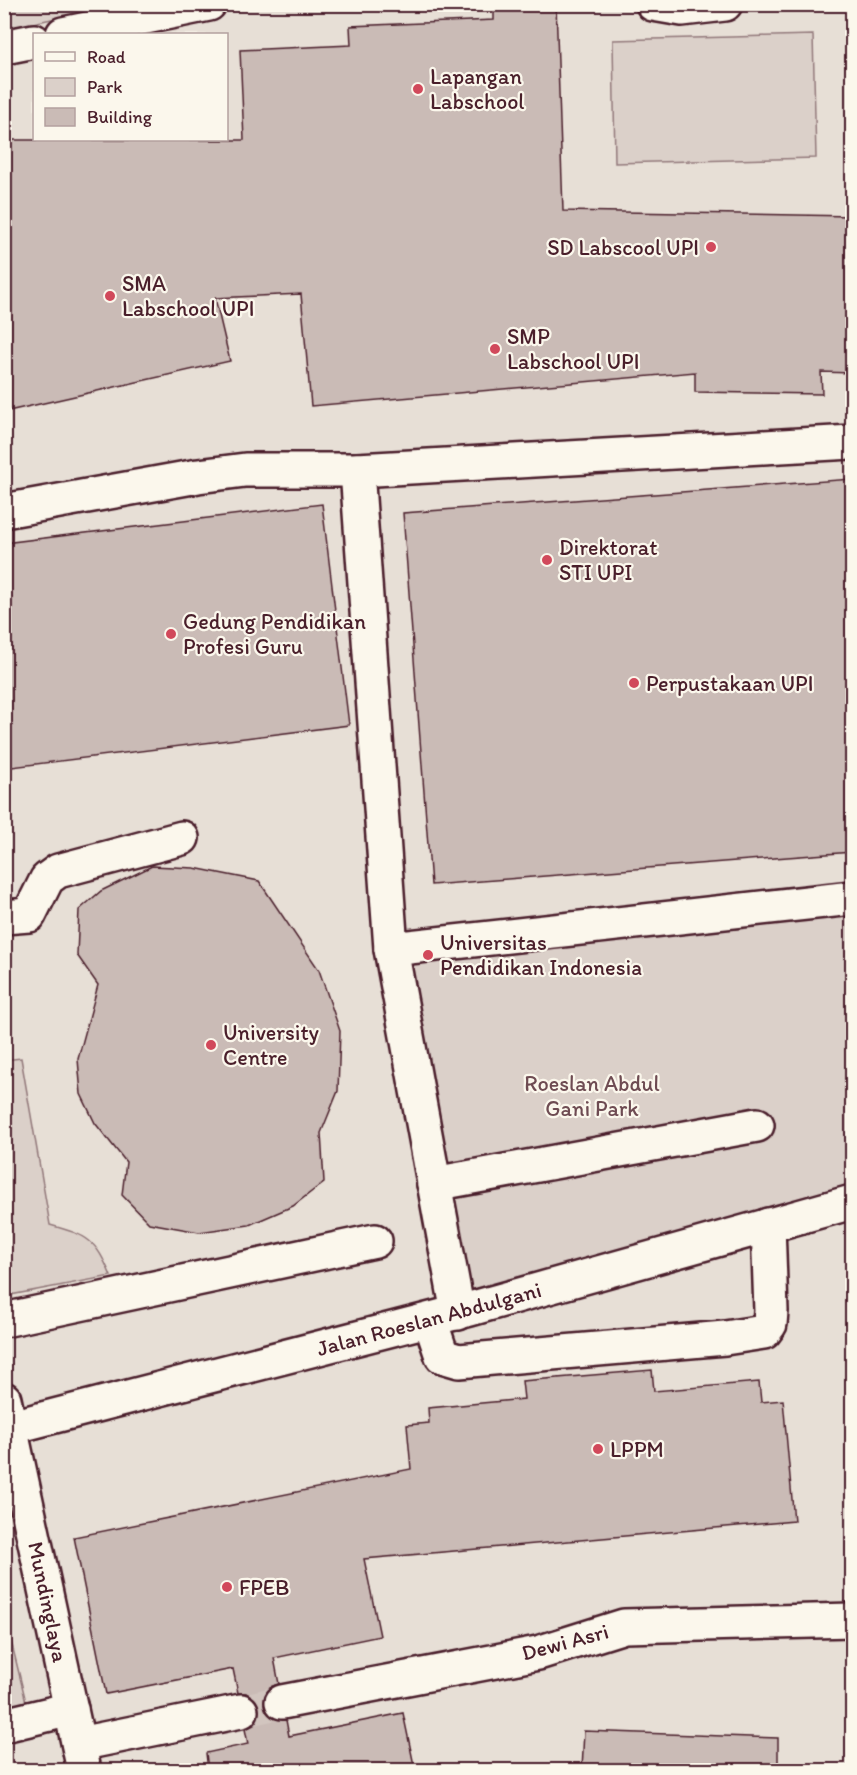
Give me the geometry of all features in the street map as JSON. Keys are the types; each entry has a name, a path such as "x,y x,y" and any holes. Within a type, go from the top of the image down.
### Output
{"lane":[{"path":"68,33 209,4"},
{"path":"653,4 682,9 725,4"},
{"path":"4,47 33,40"},
{"path":"4,511 198,476 244,470 357,470 852,442"},
{"path":"357,470 391,949 434,1184 444,1316 442,1356 459,1361 734,1337 764,1332 771,1324 768,1225"},
{"path":"4,917 29,915 47,879 58,871 182,838"},
{"path":"391,949 852,898"},
{"path":"434,1184 757,1125"},
{"name":"Jalan Roeslan Abdulgani","path":"6,1419 444,1316 852,1202"},
{"path":"4,1320 375,1241"},
{"name":"Mundinglaya","path":"6,1419 81,1757"},
{"name":"Dewi Asri","path":"282,1702 538,1653 624,1626 852,1620"},
{"path":"4,1725 71,1709"},
{"path":"81,1757 241,1711"}],"shaded area":[{"name":"Universitas Pendidikan Indonesia","path":"5,5 852,5 852,1770 5,1770"}],"green space":[{"path":"5,4 117,4 117,5 5,29"},
{"path":"813,35 816,158 615,163 613,40"},
{"name":"Roeslan Abdul Gani Park","path":"852,904 852,1188 455,1307 409,952"},
{"path":"21,1058 50,1225 74,1232 89,1241 100,1254 111,1276 5,1296 5,1060"},
{"path":"4,1612 27,1706 4,1711"}],"building":[{"path":"494,4 556,4 563,211 852,216 852,373 821,372 822,394 695,392 695,372 311,406 301,294 215,298 230,361 4,412 4,140 244,140 240,50 351,45 350,26 494,20"},
{"name":"Perpustakaan UPI","path":"852,479 852,852 431,885 403,513"},
{"name":"Gedung Pendidikan Profesi Guru","path":"322,504 349,725 4,768 4,543"},
{"name":"University Centre","path":"152,866 194,868 259,881 319,970 340,1031 338,1091 321,1133 324,1182 293,1206 249,1225 199,1232 149,1223 122,1195 126,1162 95,1123 81,1094 78,1059 98,985 77,955 79,910 101,891"},
{"path":"652,1370 654,1391 759,1382 761,1402 783,1400 794,1521 364,1559 380,1636 274,1658 279,1684 270,1687 265,1695 264,1706 267,1714 275,1719 286,1720 289,1736 403,1713 415,1770 208,1770 206,1753 248,1744 245,1729 254,1725 259,1716 259,1707 255,1698 246,1693 238,1693 233,1669 106,1694 74,1537 411,1469 407,1425 429,1423 428,1408 524,1399 522,1381"},
{"path":"584,1731 778,1738 778,1770 582,1770"}],"tunnel":[{"path":"241,1711 282,1702"}],"place":[{"name":"Lapangan Labschool","path":"418,89"},
{"name":"SD Labscool UPI","path":"711,247"},
{"name":"SMA Labschool UPI","path":"110,296"},
{"name":"SMP Labschool UPI","path":"495,349"},
{"name":"Direktorat STI UPI","path":"547,560"},
{"name":"Gedung Pendidikan Profesi Guru","path":"171,634"},
{"name":"Perpustakaan UPI","path":"634,683"},
{"name":"Universitas Pendidikan Indonesia","path":"428,955"},
{"name":"University Centre","path":"211,1045"},
{"name":"LPPM","path":"598,1449"},
{"name":"FPEB","path":"227,1587"}]}
